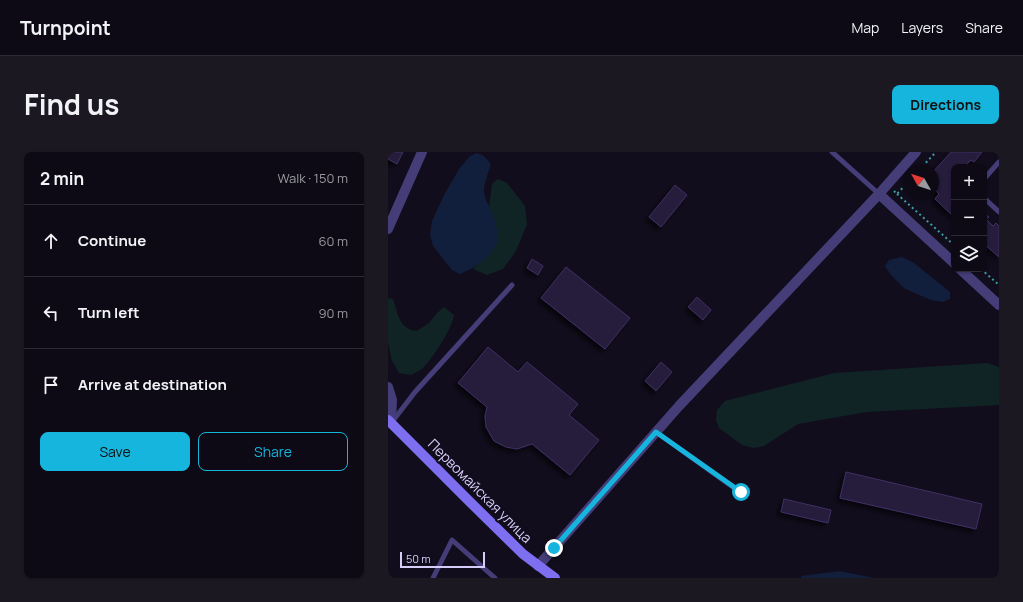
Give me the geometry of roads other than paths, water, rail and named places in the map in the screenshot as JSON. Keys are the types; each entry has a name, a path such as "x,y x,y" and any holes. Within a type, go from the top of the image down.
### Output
{"main road":[{"name":"Первомайская улица","path":"390,421 523,554 555,578"}],"street":[{"path":"388,229 422,152"},
{"path":"538,566 684,400 879,194 916,152"},
{"path":"879,194 951,260"},
{"path":"963,272 999,305"},
{"path":"388,387 392,400 390,421"}],"lane":[{"path":"832,152 879,194"},
{"path":"987,176 999,162"},
{"path":"986,200 999,212"},
{"path":"390,421 512,285"},
{"path":"656,432 741,492"},
{"path":"433,578 452,540 495,578"}],"water":[{"path":"476,153 485,157 491,165 485,181 484,192 495,220 498,239 487,257 471,269 460,274 452,270 433,246 430,235 432,221 444,195 459,169 469,157"},
{"path":"902,257 914,263 950,292 950,299 943,302 931,300 905,289 891,275 885,266 889,260"},
{"path":"840,571 874,578 802,578 801,576"}]}
